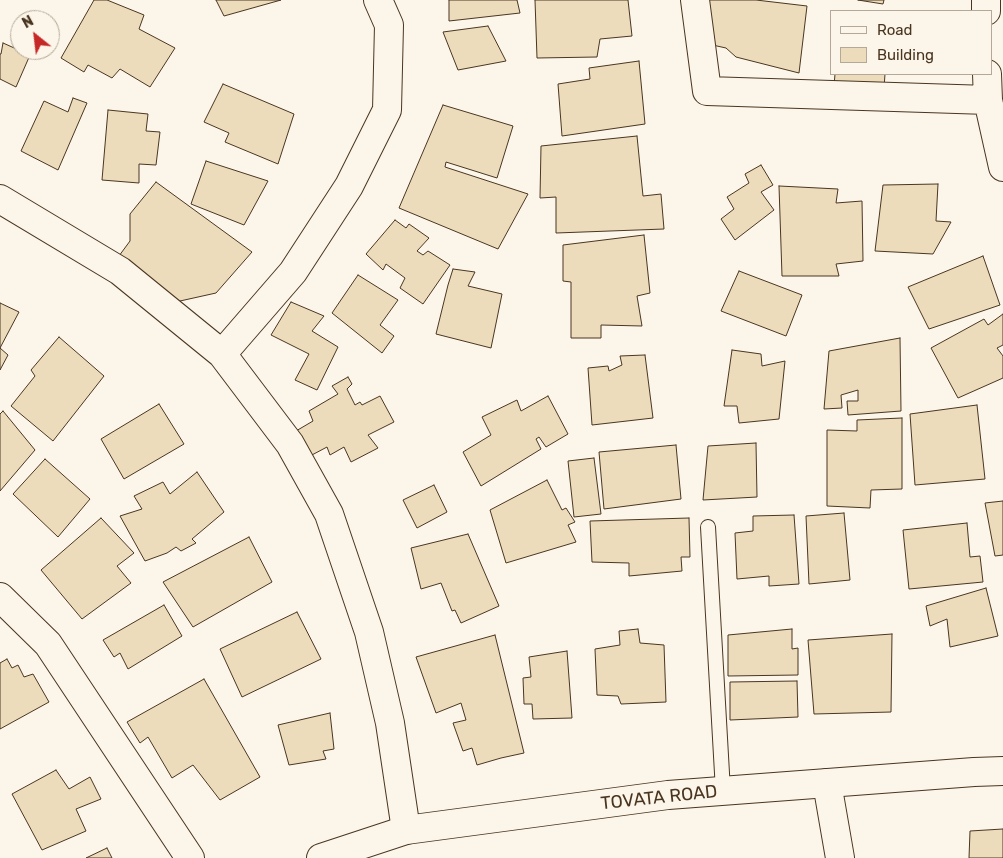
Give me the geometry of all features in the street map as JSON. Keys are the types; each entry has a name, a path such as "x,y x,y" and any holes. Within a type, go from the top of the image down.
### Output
{"street":[{"path":"222,354 293,272 349,186 387,110 388,24 378,0"},
{"path":"695,0 707,92 987,87 1003,167"},
{"path":"0,199 120,271 222,354 290,444 329,514 369,632 390,723 406,830"},
{"path":"0,598 48,644 190,858"},
{"name":"TOVATA ROAD","path":"321,858 406,830 668,795 964,772 1003,771"},
{"path":"827,783 840,858"}],"lane":[{"path":"708,528 723,791"}],"building":[{"path":"94,0 107,0 144,15 139,29 175,48 150,87 120,69 112,78 88,65 84,72 61,58"},
{"path":"216,0 281,0 224,16"},
{"path":"449,0 517,0 520,13 449,21"},
{"path":"535,0 628,0 632,36 600,39 597,57 537,58"},
{"path":"708,0 756,0 807,6 799,73 736,57 726,48 708,44"},
{"path":"858,0 884,0 883,4"},
{"path":"488,26 506,61 458,70 443,32"},
{"path":"3,43 10,46 10,60 28,60 16,87 0,79"},
{"path":"639,61 645,124 562,136 558,84 590,79 589,68"},
{"path":"835,75 885,75 884,88 834,86"},
{"path":"223,84 294,114 278,164 225,142 229,133 204,122"},
{"path":"73,98 87,103 58,170 21,151 44,101 68,112"},
{"path":"443,105 513,126 497,178 446,162 445,167 528,194 498,249 399,208"},
{"path":"108,110 148,114 146,131 160,132 156,165 139,164 139,183 102,180"},
{"path":"637,136 643,196 661,194 664,229 556,233 556,197 540,198 541,146"},
{"path":"206,161 268,181 244,225 191,204"},
{"path":"761,165 773,185 761,192 774,210 735,240 721,219 734,209 727,197 749,183 745,174"},
{"path":"156,182 252,252 216,293 171,303 116,260 130,241 130,214"},
{"path":"938,184 936,221 951,222 933,254 875,251 883,185"},
{"path":"779,186 838,189 836,203 862,201 863,261 836,264 839,276 782,276"},
{"path":"395,220 406,228 409,224 429,238 417,251 423,255 428,251 450,265 423,304 400,288 405,278 386,264 383,270 366,254"},
{"path":"644,235 650,293 637,296 642,326 601,325 601,338 571,338 571,282 563,281 563,245"},
{"path":"983,256 1000,305 929,329 908,287"},
{"path":"453,269 475,272 468,286 502,294 491,348 436,334"},
{"path":"739,271 802,295 786,336 721,311"},
{"path":"358,275 398,300 380,325 394,336 382,353 332,313"},
{"path":"291,302 324,316 312,331 338,347 317,390 295,380 309,354 271,335"},
{"path":"0,303 19,312 0,348"},
{"path":"1003,314 1003,345 997,348 1003,356 1003,378 958,398 931,348 984,319 988,325"},
{"path":"59,337 104,376 53,441 11,406 35,376 31,370"},
{"path":"900,338 901,411 848,415 847,401 858,401 858,390 841,395 842,408 824,409 829,351"},
{"path":"0,348 8,355 0,370"},
{"path":"732,350 761,354 762,366 785,361 779,419 739,423 737,406 724,406"},
{"path":"645,355 653,418 592,425 588,368 608,366 609,371 622,365 620,356"},
{"path":"348,377 352,384 347,389 355,405 360,402 362,405 380,396 394,422 368,435 378,448 351,462 344,447 330,455 327,447 310,456 296,431 313,421 309,411 338,394 332,386"},
{"path":"548,396 568,434 546,447 539,437 536,439 541,449 481,486 463,452 491,435 482,417 517,400 521,411"},
{"path":"159,404 184,444 124,479 101,439"},
{"path":"977,405 985,479 915,485 910,414"},
{"path":"3,411 35,450 0,491 0,414"},
{"path":"902,418 902,489 871,490 870,508 827,506 827,430 857,431 857,420"},
{"path":"756,443 757,497 703,500 708,446"},
{"path":"676,445 681,499 604,509 599,452"},
{"path":"594,458 601,514 574,517 568,461"},
{"path":"45,459 90,499 58,537 13,494"},
{"path":"197,472 224,512 192,539 196,543 181,551 176,547 167,553 145,561 120,516 142,509 134,496 163,482 170,494"},
{"path":"547,480 562,510 566,508 575,522 568,525 576,542 506,563 490,510"},
{"path":"434,485 447,512 417,528 403,500"},
{"path":"1003,501 1003,555 995,556 985,503"},
{"path":"844,513 850,580 809,584 806,516"},
{"path":"794,515 799,584 769,586 769,576 737,579 735,533 753,531 753,516"},
{"path":"101,518 134,553 117,566 131,583 82,619 41,570"},
{"path":"689,518 690,557 681,557 682,571 629,576 629,563 592,562 590,521"},
{"path":"967,523 970,557 980,556 983,582 909,589 903,530"},
{"path":"468,534 499,606 461,623 455,610 452,611 441,583 421,589 411,548"},
{"path":"249,537 272,582 193,627 163,582"},
{"path":"986,588 998,636 950,647 947,619 930,626 926,606"},
{"path":"164,605 182,636 128,669 120,653 114,657 103,640"},
{"path":"297,612 321,659 242,697 220,649"},
{"path":"638,629 640,643 664,645 666,702 621,704 618,696 597,695 595,649 620,645 619,631"},
{"path":"792,629 792,649 798,648 798,675 728,676 728,635"},
{"path":"892,634 891,712 814,714 808,640"},
{"path":"495,635 524,753 477,765 472,748 463,751 453,723 466,720 461,703 436,713 416,657"},
{"path":"567,651 572,718 533,719 532,704 524,704 523,678 531,677 529,657"},
{"path":"7,659 12,668 18,665 24,677 33,674 49,702 0,729 0,663"},
{"path":"204,679 260,777 220,800 193,765 172,778 148,737 140,743 127,722"},
{"path":"797,681 798,717 730,720 730,682"},
{"path":"330,713 334,749 323,751 326,759 289,765 278,725"},
{"path":"56,770 69,789 90,777 101,799 76,809 86,831 42,850 12,794"},
{"path":"1003,829 1003,858 969,858 970,831"},
{"path":"107,848 112,858 86,858"}]}
